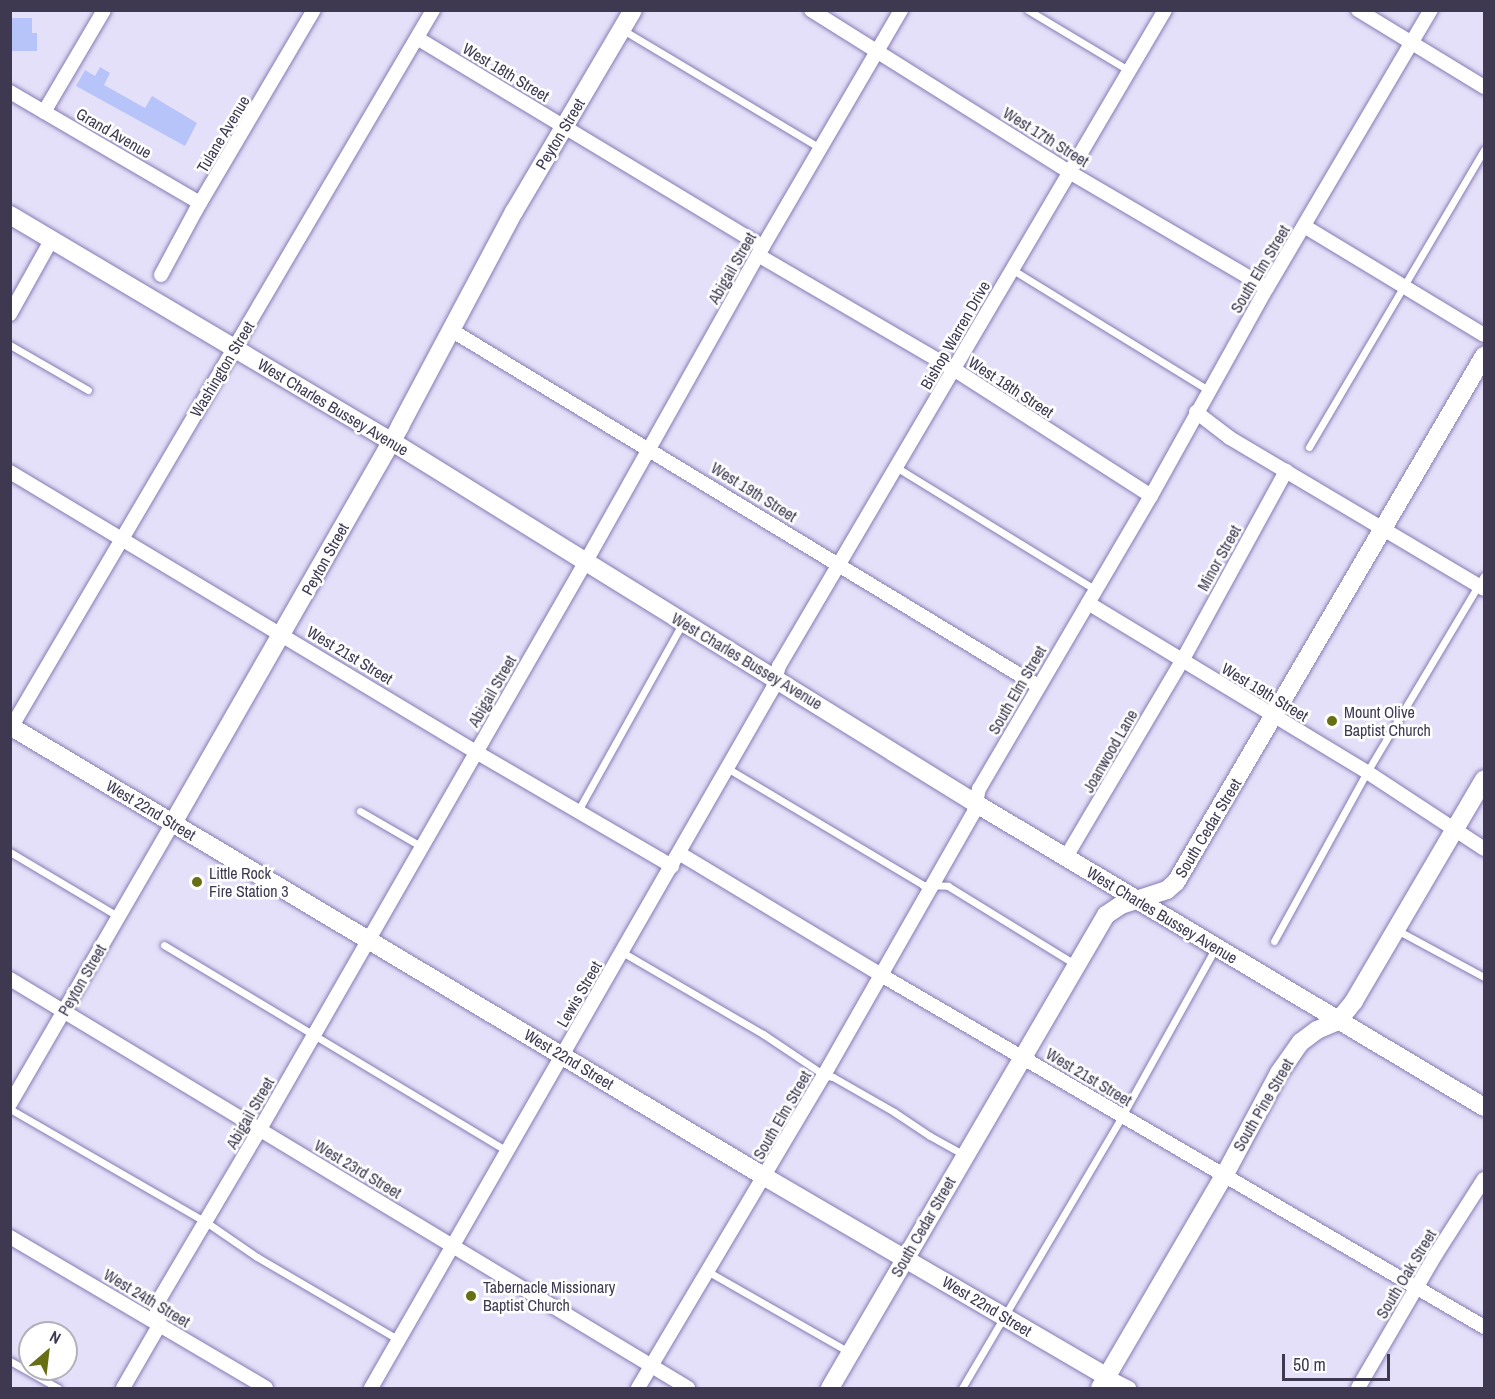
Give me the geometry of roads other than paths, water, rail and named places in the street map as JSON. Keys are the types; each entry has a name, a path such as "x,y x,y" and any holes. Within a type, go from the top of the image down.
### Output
{"street":[{"path":"44,111 104,10"},
{"name":"Tulane Avenue","path":"161,275 200,203 314,10"},
{"name":"Washington Street","path":"11,727 433,10"},
{"name":"Peyton Street","path":"10,1104 283,634 391,441 514,212 633,10"},
{"name":"West 17th Street","path":"811,10 1071,173 1267,288"},
{"name":"Abigail Street","path":"123,1389 160,1324 156,1305 260,1129 585,563 760,251 822,149 901,10"},
{"name":"Bishop Warren Drive","path":"775,677 896,467 1131,72 1165,10"},
{"path":"1358,10 1485,87"},
{"name":"South Elm Street","path":"638,1389 765,1178 974,812 979,789 1151,496 1208,390 1267,288 1431,10"},
{"name":"West 18th Street","path":"417,38 565,126 760,251 955,370 1151,496"},
{"name":"Grand Avenue","path":"10,92 200,203"},
{"name":"West Charles Bussey Avenue","path":"10,215 391,441 975,803 1485,1107"},
{"path":"1304,226 1403,288 1485,335"},
{"path":"10,314 52,239"},
{"name":"West 19th Street","path":"451,330 649,447 1038,686"},
{"name":"South Cedar Street","path":"830,1389 1075,964 1106,915 1135,899 1167,890 1176,882 1485,356"},
{"path":"1196,412 1230,438 1483,584"},
{"name":"Minor Street","path":"1182,661 1286,471"},
{"name":"West 21st Street","path":"10,472 476,752 579,809 672,866"},
{"name":"West 19th Street","path":"1088,603 1367,772 1485,849"},
{"name":"Joanwood Lane","path":"1066,857 1182,661"},
{"name":"Lewis Street","path":"371,1389 672,866 772,688 775,677"},
{"name":"West 22nd Street","path":"11,727 563,1054 765,1178 1006,1317 1104,1383 1130,1389"},
{"name":"South Pine Street","path":"1104,1383 1224,1176 1288,1059 1306,1038 1338,1021 1396,929 1485,779"},
{"name":"West 21st Street","path":"679,853 881,975 1485,1327"},
{"name":"West 23rd Street","path":"10,980 688,1389"},
{"name":"South Oak Street","path":"1358,1389 1417,1286 1485,1179"},
{"name":"West 24th Street","path":"10,1237 266,1389"}],"lane":[{"path":"1028,10 1131,72"},
{"path":"622,29 822,149"},
{"path":"1309,447 1485,150"},
{"path":"1013,270 1208,390"},
{"path":"10,345 88,390"},
{"path":"896,467 1096,590"},
{"path":"1274,942 1367,772 1483,584"},
{"path":"579,809 684,622"},
{"path":"726,768 923,885 948,886 1075,964"},
{"path":"360,811 422,847"},
{"path":"10,852 119,917"},
{"path":"1396,929 1485,977"},
{"path":"164,945 508,1152"},
{"path":"962,1389 1122,1116 1216,948"},
{"path":"622,952 763,1034 824,1075 833,1077 964,1155"},
{"path":"10,1109 206,1222 257,1257 399,1340"},
{"path":"707,1271 850,1353"},
{"path":"10,1361 58,1389"}],"place":[{"name":"Mount Olive Baptist Church","path":"1332,721"},
{"name":"Little Rock Fire Station 3","path":"197,882"},
{"name":"Tabernacle Missionary Baptist Church","path":"471,1296"}]}
